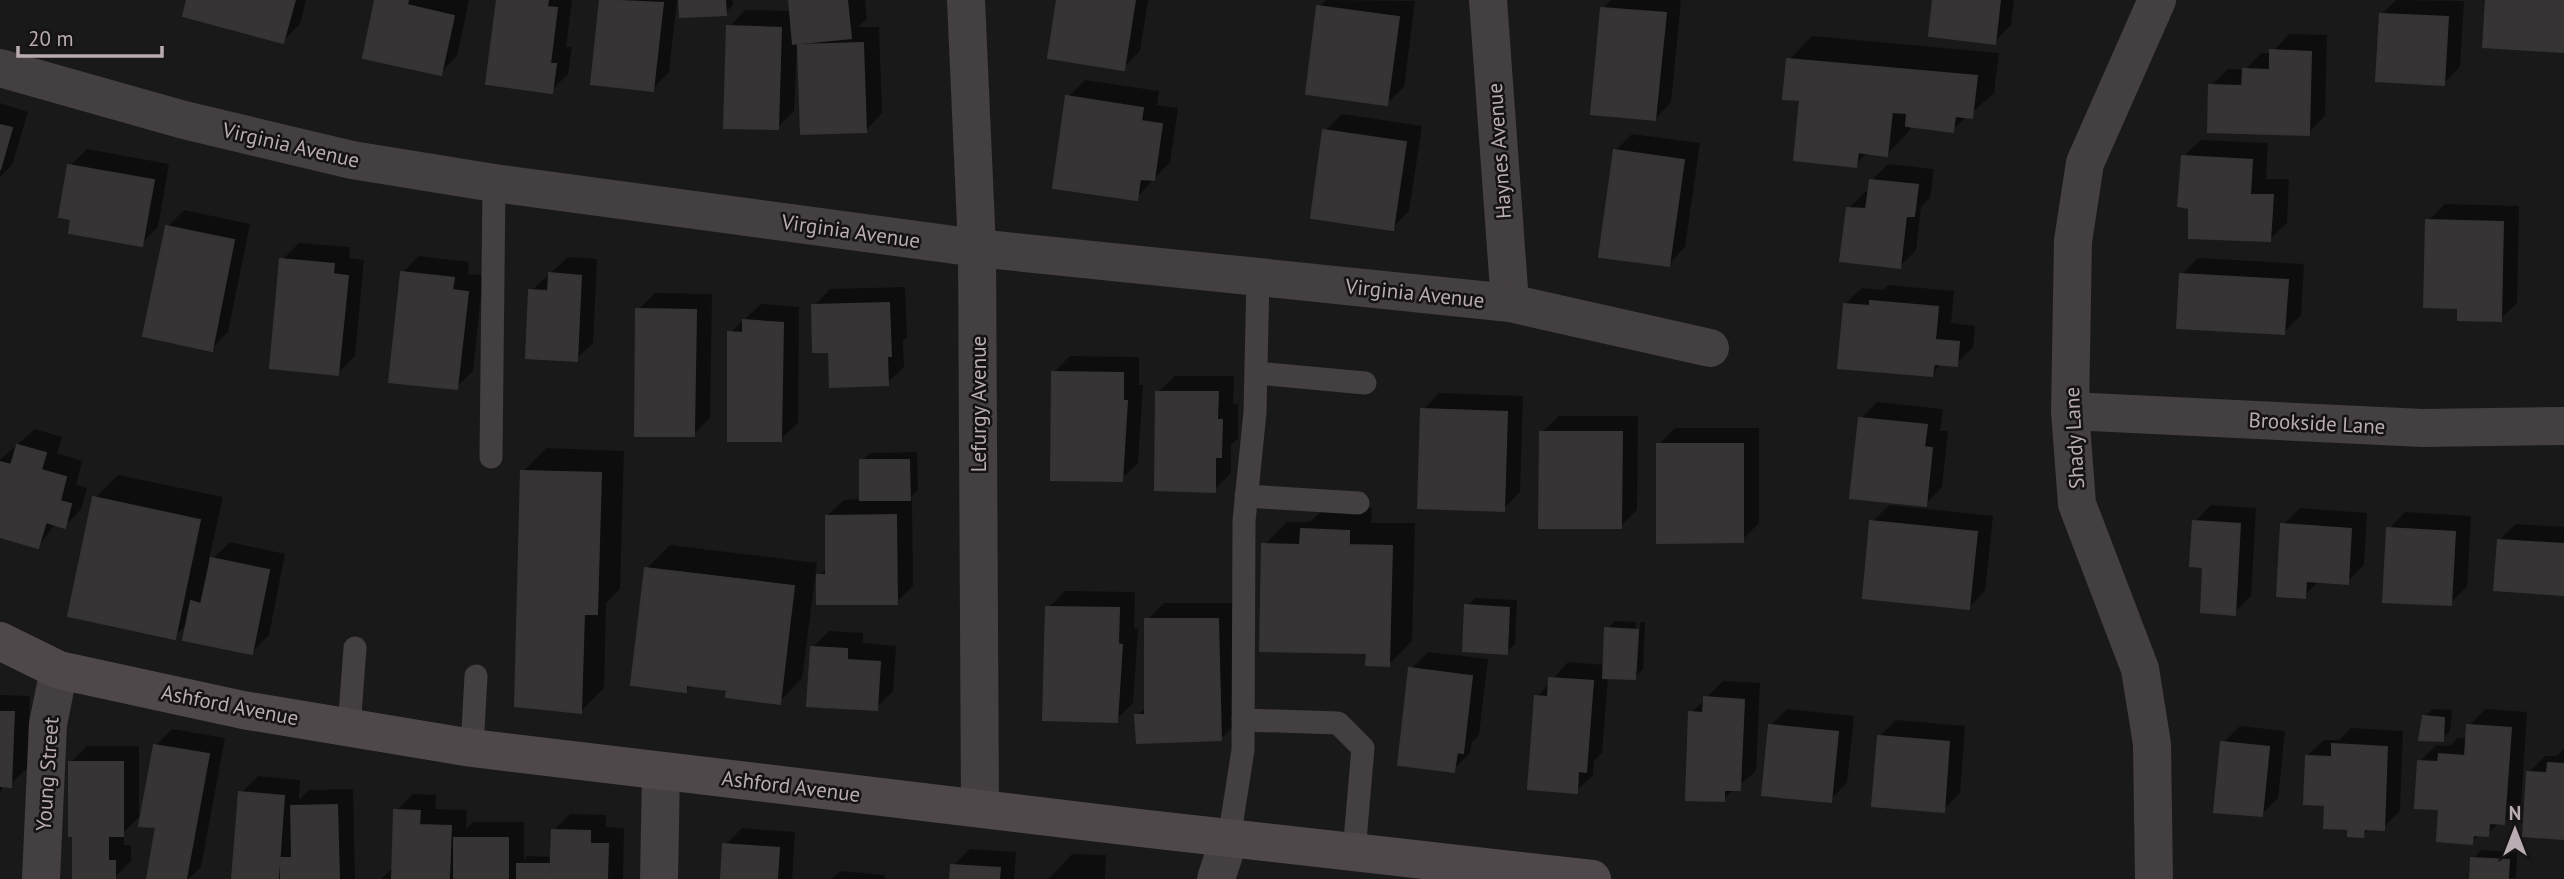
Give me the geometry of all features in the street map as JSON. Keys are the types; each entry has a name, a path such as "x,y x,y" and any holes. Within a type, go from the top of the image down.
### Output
{"main road":[{"name":"Ashford Avenue","path":"0,641 59,670 243,710 472,748 1229,839 1592,879"}],"street":[{"name":"Lefurgy Avenue","path":"967,0 977,248 980,808"},
{"name":"Haynes Avenue","path":"1488,0 1510,303"},
{"name":"Shady Lane","path":"2154,879 2152,744 2140,669 2077,504 2070,411 2073,241 2085,163 2134,47 2158,0"},
{"path":"2134,47 2183,0"},
{"name":"Virginia Avenue","path":"0,68 184,120 340,157 494,183 977,248 1510,303 1710,348"},
{"name":"Brookside Lane","path":"2070,411 2423,428 2564,426"},
{"name":"Young Street","path":"41,879 48,724 59,670"},
{"path":"659,879 661,771"},
{"path":"1216,879 1229,839"}],"lane":[{"path":"491,457 494,183"},
{"path":"1229,839 1243,750 1246,496 1256,373 1258,277"},
{"path":"1256,373 1365,383"},
{"path":"1246,496 1358,503"},
{"path":"349,728 355,648"},
{"path":"472,748 476,676"},
{"path":"1243,720 1338,723 1363,748 1354,852"}],"building":[{"path":"187,0 295,0 283,43 183,16"},
{"path":"375,0 408,0 407,5 454,16 441,75 363,58"},
{"path":"497,0 548,0 547,7 557,8 550,64 556,64 552,93 486,84"},
{"path":"600,0 663,3 653,91 591,84"},
{"path":"679,0 725,0 726,15 680,17"},
{"path":"789,0 847,0 851,38 793,44"},
{"path":"1057,0 1135,0 1124,70 1048,58"},
{"path":"1933,0 2000,0 1995,44 1929,36"},
{"path":"2486,0 2564,1 2564,52 2483,47"},
{"path":"1317,6 1399,17 1387,105 1306,94"},
{"path":"1601,8 1666,13 1655,120 1591,114"},
{"path":"2380,14 2448,17 2444,85 2376,81"},
{"path":"727,26 781,28 778,129 724,128"},
{"path":"863,43 866,132 801,134 798,45"},
{"path":"2270,50 2311,52 2309,135 2208,132 2209,85 2242,86 2243,69 2270,70"},
{"path":"1787,59 1977,76 1972,118 1955,116 1953,132 1906,126 1907,113 1892,112 1887,156 1858,152 1856,167 1794,160 1800,100 1783,99"},
{"path":"1066,96 1143,108 1141,121 1162,124 1154,180 1140,179 1137,200 1053,188"},
{"path":"0,125 12,128 0,170"},
{"path":"1323,130 1406,142 1393,230 1311,218"},
{"path":"1614,150 1684,160 1669,266 1599,257"},
{"path":"2182,156 2252,160 2250,195 2273,195 2270,241 2189,238 2189,208 2178,206"},
{"path":"68,165 154,180 142,246 69,233 71,219 59,217"},
{"path":"1870,180 1918,185 1914,216 1906,216 1900,268 1840,261 1847,208 1866,209"},
{"path":"2426,220 2503,222 2501,321 2458,320 2458,308 2424,307"},
{"path":"166,226 234,240 212,351 143,336"},
{"path":"280,259 334,264 333,274 348,276 338,375 270,368"},
{"path":"401,272 454,278 452,290 468,292 457,389 389,382"},
{"path":"549,273 581,276 577,361 526,358 529,290 548,291"},
{"path":"2180,274 2288,280 2284,334 2177,328"},
{"path":"1870,301 1938,307 1935,340 1959,342 1957,366 1934,364 1932,376 1838,368 1844,304 1870,306"},
{"path":"889,303 891,356 887,356 888,385 830,387 829,352 813,352 812,305"},
{"path":"636,309 696,310 694,436 635,436"},
{"path":"743,320 783,323 781,441 728,441 728,332 743,333"},
{"path":"1052,372 1123,373 1123,401 1127,401 1122,481 1051,480"},
{"path":"1156,392 1218,392 1217,420 1222,420 1221,457 1215,457 1215,492 1155,490"},
{"path":"1421,409 1507,412 1504,511 1418,508"},
{"path":"1859,418 1927,425 1924,447 1932,448 1926,506 1850,498"},
{"path":"1540,432 1622,432 1621,528 1539,528"},
{"path":"1657,444 1743,444 1743,542 1657,543"},
{"path":"17,445 46,453 41,470 66,477 60,501 71,504 65,528 46,522 38,548 0,537 0,462 11,465"},
{"path":"860,460 909,460 910,500 860,500"},
{"path":"521,471 601,473 597,614 584,614 581,713 515,706"},
{"path":"93,497 200,520 175,639 68,616"},
{"path":"896,515 897,604 817,604 817,575 826,575 826,516"},
{"path":"1870,521 1977,532 1969,609 1863,598"},
{"path":"2193,521 2240,524 2235,615 2201,612 2203,567 2190,566"},
{"path":"2281,524 2351,529 2348,584 2306,581 2305,598 2277,596"},
{"path":"2387,528 2455,532 2451,605 2383,602"},
{"path":"1301,529 1349,531 1349,545 1392,546 1389,666 1366,665 1367,653 1260,651 1262,544 1300,545"},
{"path":"2498,540 2564,544 2564,595 2494,590"},
{"path":"211,558 269,570 252,654 183,640 191,601 201,604"},
{"path":"645,568 794,586 780,704 726,697 727,690 686,685 686,692 631,685"},
{"path":"1465,605 1509,608 1507,654 1463,651"},
{"path":"1046,607 1119,608 1118,644 1122,645 1117,722 1043,720"},
{"path":"1145,619 1218,619 1221,740 1137,743 1135,715 1145,715"},
{"path":"1605,628 1638,630 1635,679 1603,678"},
{"path":"811,647 847,649 847,660 880,662 877,710 807,706"},
{"path":"1409,668 1472,676 1463,753 1457,752 1454,772 1398,765"},
{"path":"1549,678 1593,681 1586,772 1578,771 1577,793 1528,789 1535,696 1548,697"},
{"path":"1704,697 1744,700 1740,790 1724,790 1724,801 1686,800 1689,712 1703,713"},
{"path":"0,712 14,712 11,787 0,786"},
{"path":"2423,716 2444,718 2443,741 2419,740"},
{"path":"1769,725 1838,732 1831,802 1762,795"},
{"path":"2467,725 2511,728 2504,824 2489,823 2488,836 2473,835 2472,844 2437,841 2439,809 2415,808 2418,761 2438,762 2439,754 2465,756"},
{"path":"1878,736 1949,742 1944,812 1872,806"},
{"path":"2221,742 2269,747 2262,816 2214,812"},
{"path":"2332,744 2387,747 2384,830 2364,829 2363,837 2348,836 2348,829 2324,828 2325,805 2304,804 2306,756 2332,757"},
{"path":"154,745 209,754 186,879 147,879 156,827 139,826"},
{"path":"69,762 123,762 123,836 108,836 108,861 115,861 115,879 73,879 73,836 69,836"},
{"path":"2548,763 2564,764 2564,839 2523,836 2527,772 2547,773"},
{"path":"239,792 284,796 278,879 232,879"},
{"path":"337,805 339,879 281,879 281,858 292,858 291,806"},
{"path":"394,810 420,811 419,825 451,826 449,879 392,879"},
{"path":"552,830 590,831 590,844 608,844 607,879 550,879"},
{"path":"454,838 508,838 508,879 454,879"},
{"path":"723,844 779,848 777,879 721,879"},
{"path":"2471,858 2509,860 2508,879 2470,879"},
{"path":"517,864 549,864 549,879 517,879"},
{"path":"951,865 1000,868 999,879 950,879"}]}
